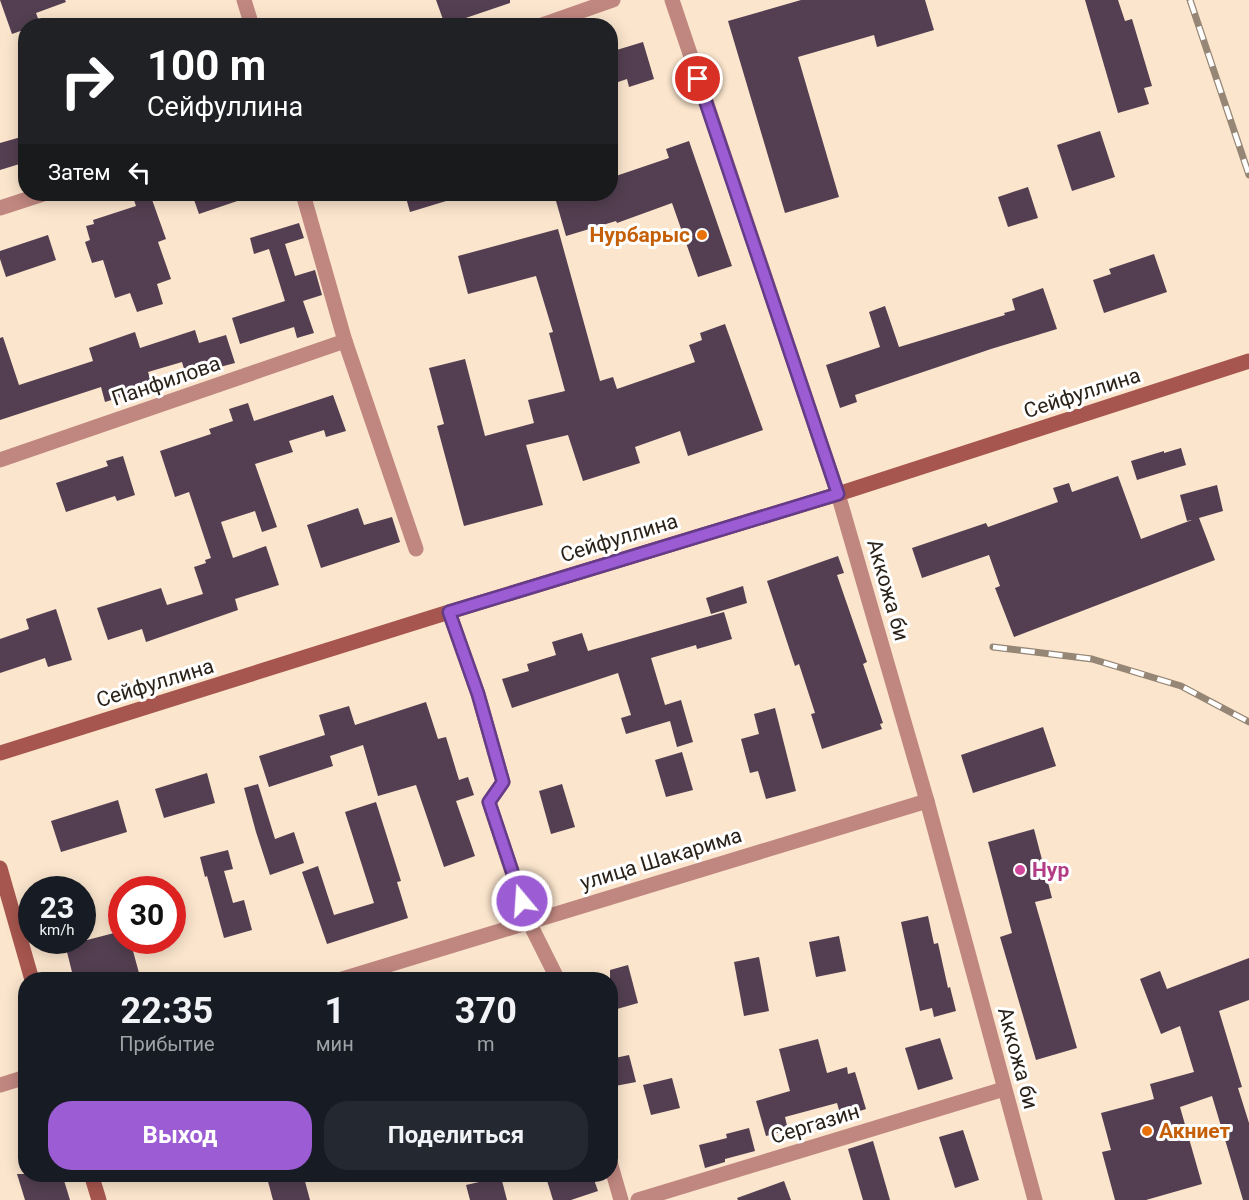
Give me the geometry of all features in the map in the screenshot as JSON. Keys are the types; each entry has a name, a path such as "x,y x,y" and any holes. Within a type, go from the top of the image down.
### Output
{"main road":[{"name":"Сейфуллина","path":"0,753 449,612 838,494 1249,361"},
{"path":"0,868 30,972"},
{"path":"93,1182 99,1200"}],"street":[{"path":"244,0 250,18"},
{"path":"562,18 613,0"},
{"name":"Аккожа би","path":"672,0 838,494 927,801 1035,1200"},
{"path":"0,208 22,201"},
{"path":"305,201 345,341 416,549"},
{"name":"Панфилова","path":"0,460 345,341"},
{"path":"449,612 478,694 503,782 489,802 528,920 554,972"},
{"name":"улица Шакарима","path":"364,972 528,920 927,801"},
{"path":"0,1085 18,1079"},
{"name":"Сергазин","path":"638,1200 1004,1089"},
{"path":"616,1182 621,1200"}],"building":[{"path":"0,0 65,0 66,2 36,13 38,18 18,18 18,32 12,34"},
{"path":"436,0 510,0 510,3 466,18 442,18"},
{"path":"801,0 925,0 934,30 877,47 874,35 798,57 839,197 785,213 728,21"},
{"path":"1085,0 1118,0 1125,21 1132,19 1152,86 1144,88 1149,104 1118,113"},
{"path":"643,42 654,79 629,87 627,79 618,82 618,50"},
{"path":"1100,131 1115,177 1072,191 1057,145"},
{"path":"18,138 18,164 0,170 0,143"},
{"path":"689,141 732,266 698,277 672,203 617,223 616,221 566,236 556,201 618,201 618,175 669,158 666,149"},
{"path":"1028,187 1038,218 1008,227 998,197"},
{"path":"134,201 152,201 166,239 158,242 171,279 157,284 163,304 137,312 130,293 115,298 103,260 92,263 85,242 90,240 86,226 94,224 93,220 136,206"},
{"path":"194,201 237,201 199,214"},
{"path":"407,201 446,201 410,212"},
{"path":"299,223 304,238 285,244 295,276 315,270 322,295 303,301 314,333 297,338 294,327 240,344 232,318 285,301 269,249 254,254 250,238"},
{"path":"558,229 600,381 613,377 617,389 695,362 689,345 702,340 700,333 725,324 763,430 688,456 680,431 635,447 640,463 583,481 568,435 526,445 543,505 464,526 437,426 444,424 429,368 465,359 485,436 534,423 528,400 565,391 549,333 553,332 536,276 468,294 458,256"},
{"path":"48,235 56,260 6,277 0,251"},
{"path":"1154,254 1167,292 1104,313 1093,280 1111,274 1109,269"},
{"path":"1043,288 1057,329 855,395 857,402 840,408 826,365 880,347 869,312 885,306 899,347 1005,315 1004,313 1015,310 1012,299"},
{"path":"195,330 199,343 226,335 235,363 216,368 216,366 186,376 182,362 148,372 153,387 105,402 101,387 0,420 0,338 3,337 19,385 93,361 89,348 135,332 140,348"},
{"path":"333,395 346,431 326,437 324,430 289,441 293,452 255,464 277,527 262,532 255,511 221,522 233,558 266,546 279,585 235,599 238,610 146,642 142,629 108,640 97,608 161,588 167,605 203,594 194,567 206,563 205,560 211,558 189,492 175,497 160,451 211,434 209,429 233,421 229,409 248,403 254,421"},
{"path":"1181,448 1186,465 1137,480 1131,461"},
{"path":"123,456 135,495 117,501 115,496 66,512 56,483 108,466 106,461"},
{"path":"1118,476 1141,539 1192,520 1187,521 1180,495 1217,485 1223,511 1199,518 1215,560 1014,637 995,588 1000,586 989,555 922,578 912,548 986,523 988,527 1058,502 1053,488 1069,483 1072,492"},
{"path":"358,508 364,525 392,517 400,542 321,568 307,525"},
{"path":"838,556 844,573 837,575 867,662 863,664 883,723 880,724 882,729 822,749 811,714 815,713 799,664 795,666 767,581"},
{"path":"743,586 747,603 711,614 706,598"},
{"path":"56,609 72,660 48,667 45,658 0,673 0,639 29,629 26,619"},
{"path":"724,612 732,639 697,649 696,645 651,658 665,705 681,700 693,742 677,747 670,721 626,734 621,718 631,715 618,673 512,708 502,679 529,671 527,664 556,655 552,642 582,633 588,651"},
{"path":"426,702 438,739 446,737 459,780 468,777 474,795 456,801 475,856 444,867 416,785 378,796 363,745 330,756 333,766 269,787 259,756 325,735 319,715 349,706 355,725"},
{"path":"775,708 796,791 766,799 758,771 750,773 741,739 759,734 754,714"},
{"path":"1043,727 1056,766 973,793 961,755"},
{"path":"682,752 693,790 666,797 655,760"},
{"path":"207,773 215,803 164,818 155,789"},
{"path":"258,784 275,839 294,832 304,863 270,875 244,788"},
{"path":"562,784 575,827 551,834 539,791"},
{"path":"118,800 127,832 61,852 51,821"},
{"path":"376,802 401,881 397,882 408,918 327,944 302,872 318,866 334,915 374,903 345,812"},
{"path":"1034,829 1052,898 1035,902 1077,1048 1036,1060 1000,937 1012,933 988,842"},
{"path":"228,850 233,869 224,871 233,903 244,900 252,930 224,938 200,857"},
{"path":"928,916 934,944 938,943 948,988 950,987 956,1011 934,1017 932,1008 920,1011 901,922"},
{"path":"108,935 108,954 134,954 139,972 72,972 68,954 96,954 96,938"},
{"path":"839,936 846,971 816,977 809,942"},
{"path":"759,957 769,1011 744,1016 734,962"},
{"path":"1249,958 1249,1000 1219,1011 1242,1087 1238,1088 1249,1123 1249,1200 1243,1200 1212,1096 1180,1107 1202,1184 1146,1200 1115,1200 1102,1152 1111,1150 1101,1113 1154,1099 1150,1084 1194,1072 1180,1026 1161,1034 1140,979 1160,971 1167,989"},
{"path":"628,965 638,1003 618,1009 618,972 610,972 610,970"},
{"path":"940,1038 953,1079 918,1090 905,1048"},
{"path":"818,1039 827,1073 847,1067 848,1074 855,1072 866,1109 841,1117 837,1103 785,1117 788,1130 766,1136 756,1101 790,1091 779,1049"},
{"path":"629,1055 636,1082 618,1085 618,1057"},
{"path":"672,1078 680,1108 651,1115 643,1085"},
{"path":"749,1128 755,1151 725,1159 725,1162 705,1168 699,1145 727,1138 726,1134"},
{"path":"963,1130 979,1180 955,1188 939,1137"},
{"path":"873,1141 890,1200 863,1200 848,1149"},
{"path":"784,1181 791,1200 738,1200 737,1198"},
{"path":"19,1182 64,1182 70,1200 25,1200"},
{"path":"268,1182 305,1182 310,1200 273,1200"},
{"path":"479,1182 502,1182 507,1200 470,1200 466,1185"},
{"path":"547,1182 595,1182 598,1191 571,1200 553,1200"}],"railway":[{"path":"1190,0 1249,175"},
{"path":"993,647 1092,659 1181,686 1249,722"}],"place":[{"name":"Нурбарыс","path":"702,235"},
{"name":"Нур","path":"1020,870"},
{"name":"Акниет","path":"1147,1131"}],"route":[{"path":"522,901 489,802 503,782 478,694 449,612 838,494 698,79"}]}
